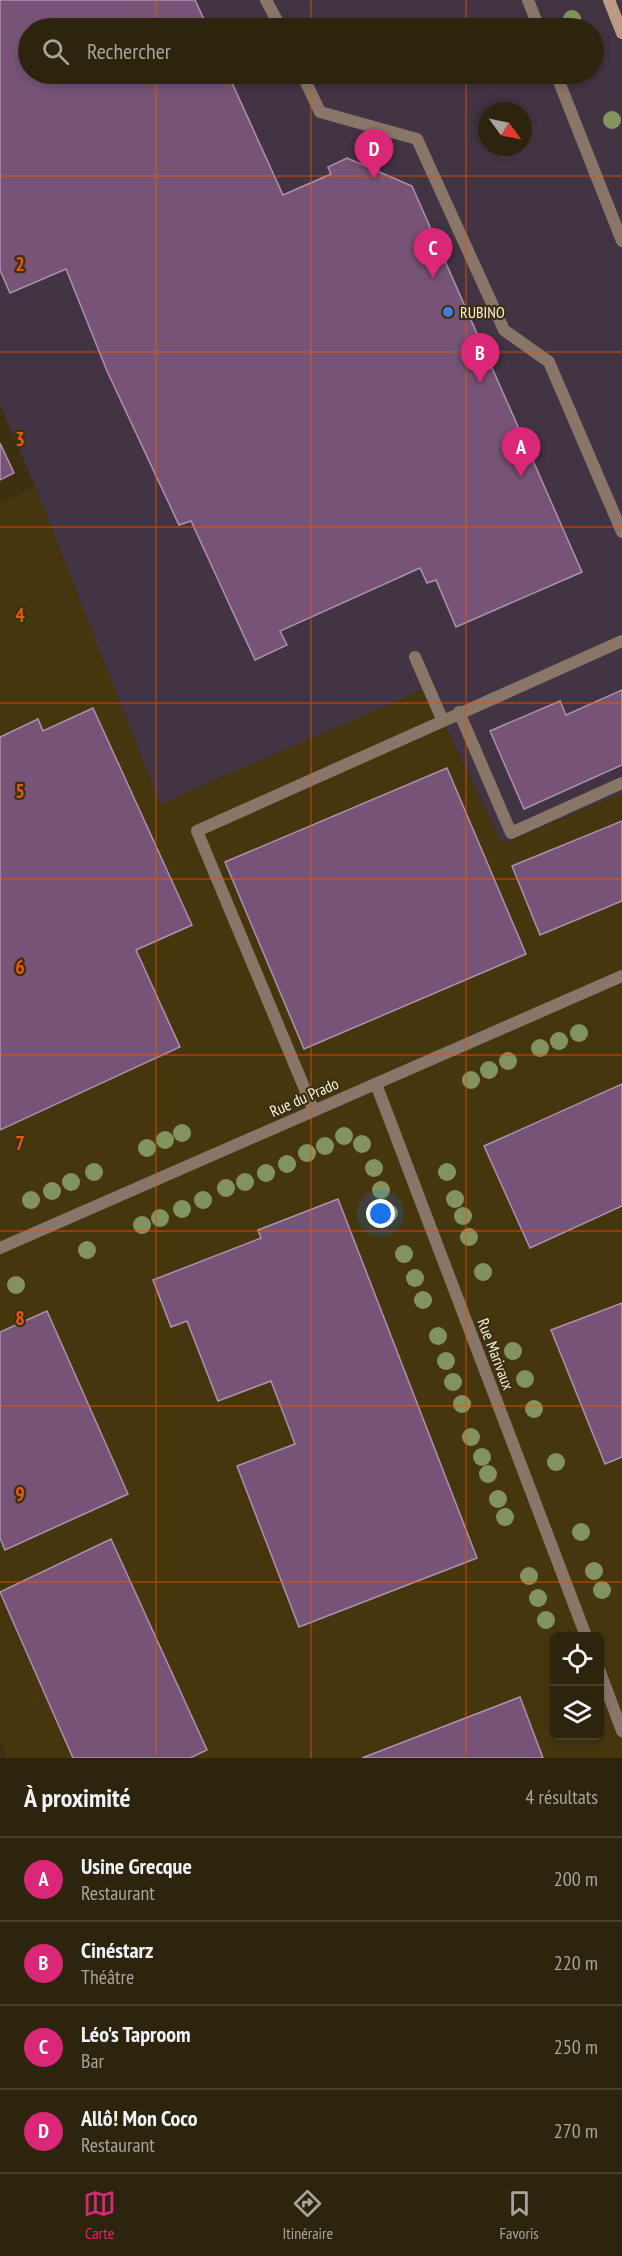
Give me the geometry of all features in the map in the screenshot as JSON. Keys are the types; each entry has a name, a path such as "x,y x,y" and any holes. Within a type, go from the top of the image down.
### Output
{"main road":[{"path":"610,0 622,33"}],"street":[{"path":"266,0 276,18"},
{"path":"528,0 535,18"},
{"path":"307,84 320,112 417,139 504,330 549,362 622,532"},
{"path":"560,84 622,242"},
{"path":"314,1111 197,831 442,719 622,641"},
{"path":"415,657 442,719"},
{"path":"459,712 511,833 622,783"},
{"name":"Rue du Prado","path":"0,1248 622,976"},
{"name":"Rue Marivaux","path":"376,1084 584,1632"},
{"path":"604,1683 622,1731"}],"shaded area":[{"path":"0,0 622,0 622,793 502,844 427,688 160,804 35,486 0,404"},
{"path":"35,486 160,804 427,688 502,844 622,793 622,1758 6,1758 0,1737 0,503"}],"building":[{"path":"0,0 195,0 203,18 18,18 18,84 233,84 283,195 331,174 328,167 347,158 412,186 582,572 456,627 436,580 427,583 420,568 280,631 287,645 255,660 191,521 179,525 107,371 66,269 10,293 0,270"},
{"path":"0,443 14,473 0,480"},
{"path":"622,690 622,765 524,809 490,731 560,701 566,715"},
{"path":"93,708 192,925 136,950 180,1047 0,1130 0,737 38,719 43,731"},
{"path":"447,768 526,954 304,1049 225,862"},
{"path":"622,821 622,901 540,935 512,866"},
{"path":"622,1084 622,1206 530,1248 484,1146"},
{"path":"338,1199 477,1558 299,1627 237,1466 295,1444 271,1381 218,1401 187,1321 171,1327 153,1280 261,1238 258,1230"},
{"path":"622,1303 622,1457 605,1464 551,1330"},
{"path":"47,1311 128,1494 5,1550 0,1538 0,1332"},
{"path":"111,1539 207,1750 190,1758 73,1758 0,1592"},
{"path":"520,1697 543,1758 362,1758"}],"place":[{"name":"Allô! Mon Coco","path":"374,179"},
{"name":"Léo's Taproom","path":"433,278"},
{"name":"RUBINO","path":"448,312"},
{"name":"Cinéstarz","path":"480,383"},
{"name":"Usine Grecque","path":"521,477"}]}
